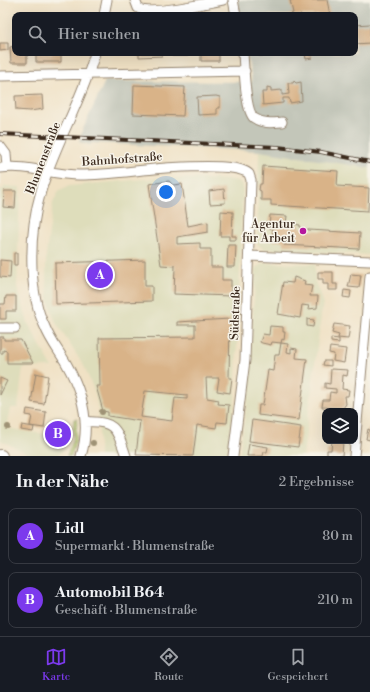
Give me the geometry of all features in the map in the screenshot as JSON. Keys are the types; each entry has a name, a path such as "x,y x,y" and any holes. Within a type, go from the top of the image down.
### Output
{"street":[{"path":"105,12 107,0"},
{"path":"135,0 138,8 146,11 193,6 223,0"},
{"path":"233,0 235,12"},
{"name":"Blumenstraße","path":"81,456 85,438 85,422 78,388 71,372 44,326 34,294 32,256 34,225 38,201 48,171 89,74 94,56"},
{"path":"243,56 249,108 253,117 268,124 282,122"},
{"path":"0,76 245,71"},
{"path":"2,152 4,168"},
{"name":"Bahnhofstraße","path":"4,168 27,167 86,175 152,168 192,167 233,169 247,172"},
{"name":"Südstraße","path":"233,456 245,360 251,180 247,172"},
{"path":"249,256 370,261"},
{"path":"354,456 370,276"},
{"path":"0,328 15,328"},
{"path":"85,422 103,422 115,429 126,456"}],"shaded area":[{"path":"237,0 370,0 370,168 259,151 92,143 90,145 79,142 83,129 105,81 252,82 248,56 358,56 358,12 239,12"},
{"path":"259,151 370,168 370,255 263,249 257,243"},
{"path":"157,178 234,180 240,182 243,188 235,401 227,456 99,456 99,415 95,393 84,366 56,323 49,303 46,280 46,255 53,203 59,190 69,186"},
{"path":"4,186 20,187 17,287 28,323 52,367 23,368 18,408 10,408 6,428 50,435 51,426 69,429 65,447 58,456 33,456 0,440 0,189 4,189"},
{"path":"263,263 315,264 315,282 323,301 303,456 239,456 247,402 256,268"}],"green space":[{"path":"74,419 77,419 76,440 71,456 67,456 73,441"}],"building":[{"path":"290,0 327,0 329,12 293,12"},
{"path":"370,24 370,43 358,44 358,25"},
{"path":"0,43 8,43 8,50 0,51"},
{"path":"10,47 12,47 12,56 27,56 27,63 11,63"},
{"path":"36,56 61,56 61,62 36,62"},
{"path":"139,56 162,56 139,57"},
{"path":"201,56 219,56 219,61 201,61"},
{"path":"306,56 312,56 312,58 306,59"},
{"path":"294,81 296,83 301,82 302,101 290,103 289,98 283,98 283,103 263,105 262,92 267,92 267,87 271,88 271,91 282,90 282,95 289,94 288,83 293,83"},
{"path":"134,85 185,87 183,116 133,114"},
{"path":"42,95 43,109 30,111 16,110 15,96"},
{"path":"197,97 220,97 220,108 217,108 217,114 198,115"},
{"path":"263,166 338,171 337,186 369,188 368,211 271,205 271,200 261,200 261,191 259,190 260,184 262,184"},
{"path":"169,181 173,185 182,184 188,226 208,222 208,232 177,237 177,244 200,243 200,249 211,249 211,267 222,267 222,280 231,280 231,296 174,294 175,266 161,265 149,184"},
{"path":"224,189 225,203 210,204 209,191"},
{"path":"4,191 16,191 15,208 3,207"},
{"path":"221,211 233,212 232,236 236,236 236,240 229,240 229,236 220,236"},
{"name":"Agentur für Arbeit","path":"270,215 287,216 286,223 300,225 300,227 309,230 360,233 359,249 284,245 284,241 272,241 273,228 269,228"},
{"path":"228,245 236,245 235,267 227,267"},
{"path":"14,253 17,253 17,265 14,265"},
{"path":"0,260 11,261 10,278 0,277"},
{"path":"145,260 145,286 152,286 152,301 56,304 55,263"},
{"path":"318,272 333,272 333,284 337,284 337,290 328,290 328,284 323,284 323,279 318,279"},
{"path":"351,274 361,275 359,288 348,287"},
{"path":"294,277 305,281 304,285 312,286 310,296 318,296 317,308 308,309 309,306 302,305 300,318 278,314 283,282 293,283"},
{"path":"344,290 351,291 350,298 343,297"},
{"path":"6,296 16,296 16,311 6,311 6,319 0,319 0,304 5,304"},
{"path":"230,319 229,378 232,378 230,393 217,391 219,378 206,378 207,398 219,400 218,404 229,405 227,423 217,422 216,428 197,425 193,456 136,455 140,421 108,416 108,412 103,411 96,386 100,386 99,338 195,337 195,325 177,325 177,322","holes":["145,391 187,395 187,399 175,398 172,421 141,417"]},
{"path":"307,319 314,320 313,327 307,326"},
{"path":"334,324 350,326 348,339 338,338 339,335 332,333"},
{"path":"270,326 283,327 283,332 285,332 284,340 282,339 281,343 272,342 271,345 260,342 263,334 269,335"},
{"path":"0,337 4,337 4,340 21,340 33,363 7,363 7,351 3,350 3,353 0,353"},
{"path":"331,338 339,339 339,343 331,342"},
{"path":"281,343 288,344 287,352 291,353 291,348 297,349 296,358 307,359 299,420 258,415 259,405 263,405 268,370 273,371 275,355 279,355"},
{"path":"330,347 346,349 344,363 333,361 334,354 329,353"},
{"path":"324,361 331,361 331,366 323,365"},
{"path":"331,369 348,370 347,376 343,375 342,389 349,390 348,396 345,396 346,404 343,408 322,407 323,400 329,400 330,392 336,393 336,389 325,388 325,383 330,384"},
{"path":"36,373 48,376 44,404 31,402"},
{"path":"0,378 7,381 0,395"},
{"path":"27,409 46,412 44,428 30,426 32,416 26,415"},
{"path":"252,420 301,427 298,447 249,441"},
{"path":"22,425 34,427 33,432 21,430"},
{"path":"53,427 66,429 65,437 60,437 60,440 51,438"},
{"path":"368,429 370,430 370,440 366,439"},
{"path":"249,444 268,447 267,452 264,452 263,456 247,456"},
{"path":"332,444 343,444 342,456 327,455 327,450 331,450"}],"railway":[{"path":"0,134 277,147 321,152 370,162"}],"place":[{"name":"Agentur für Arbeit","path":"303,231"},
{"name":"Lidl","path":"100,275"},
{"name":"Automobil B64","path":"58,434"}]}
